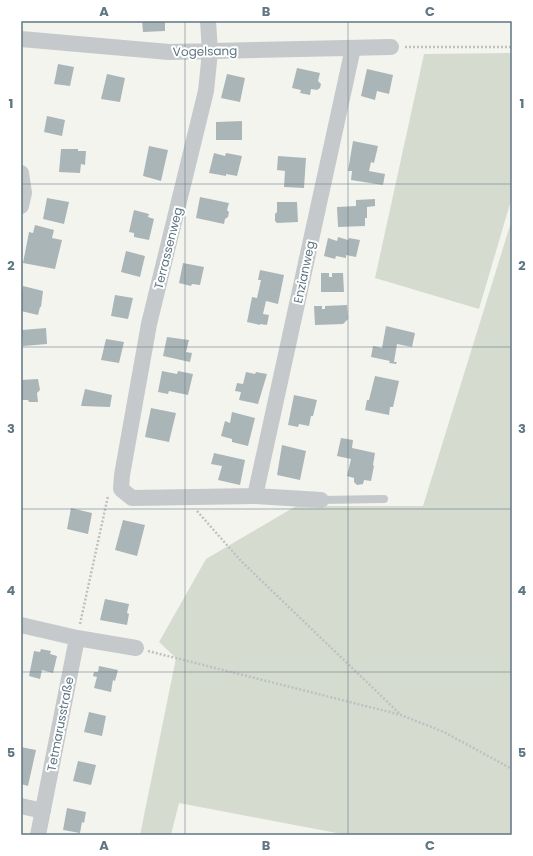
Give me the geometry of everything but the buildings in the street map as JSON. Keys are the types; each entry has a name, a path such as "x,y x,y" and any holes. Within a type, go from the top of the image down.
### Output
{"street":[{"name":"Terrassenweg","path":"184,498 132,498 122,489 122,475 149,324 206,91 210,52 208,21"},
{"name":"Vogelsang","path":"21,39 169,52 390,47"},
{"name":"Enzianweg","path":"255,496 353,48"},
{"path":"21,173 24,193 21,206"},
{"path":"184,498 255,496 321,500"},
{"path":"21,625 77,638 136,648"},
{"name":"Tetmarusstraße","path":"38,835 77,638"},
{"path":"21,806 43,811"}],"lane":[{"path":"321,500 384,499"}],"path":[{"path":"390,47 512,47"},
{"path":"77,638 108,491"},
{"path":"184,498 241,561 401,715"},
{"path":"136,648 401,715 444,732 512,769"}],"shaded area":[{"path":"512,53 512,197 479,309 375,278 424,54"},
{"path":"512,219 512,835 347,835 179,803 171,835 140,835 176,658 159,642 206,559 296,506 423,506"}]}
